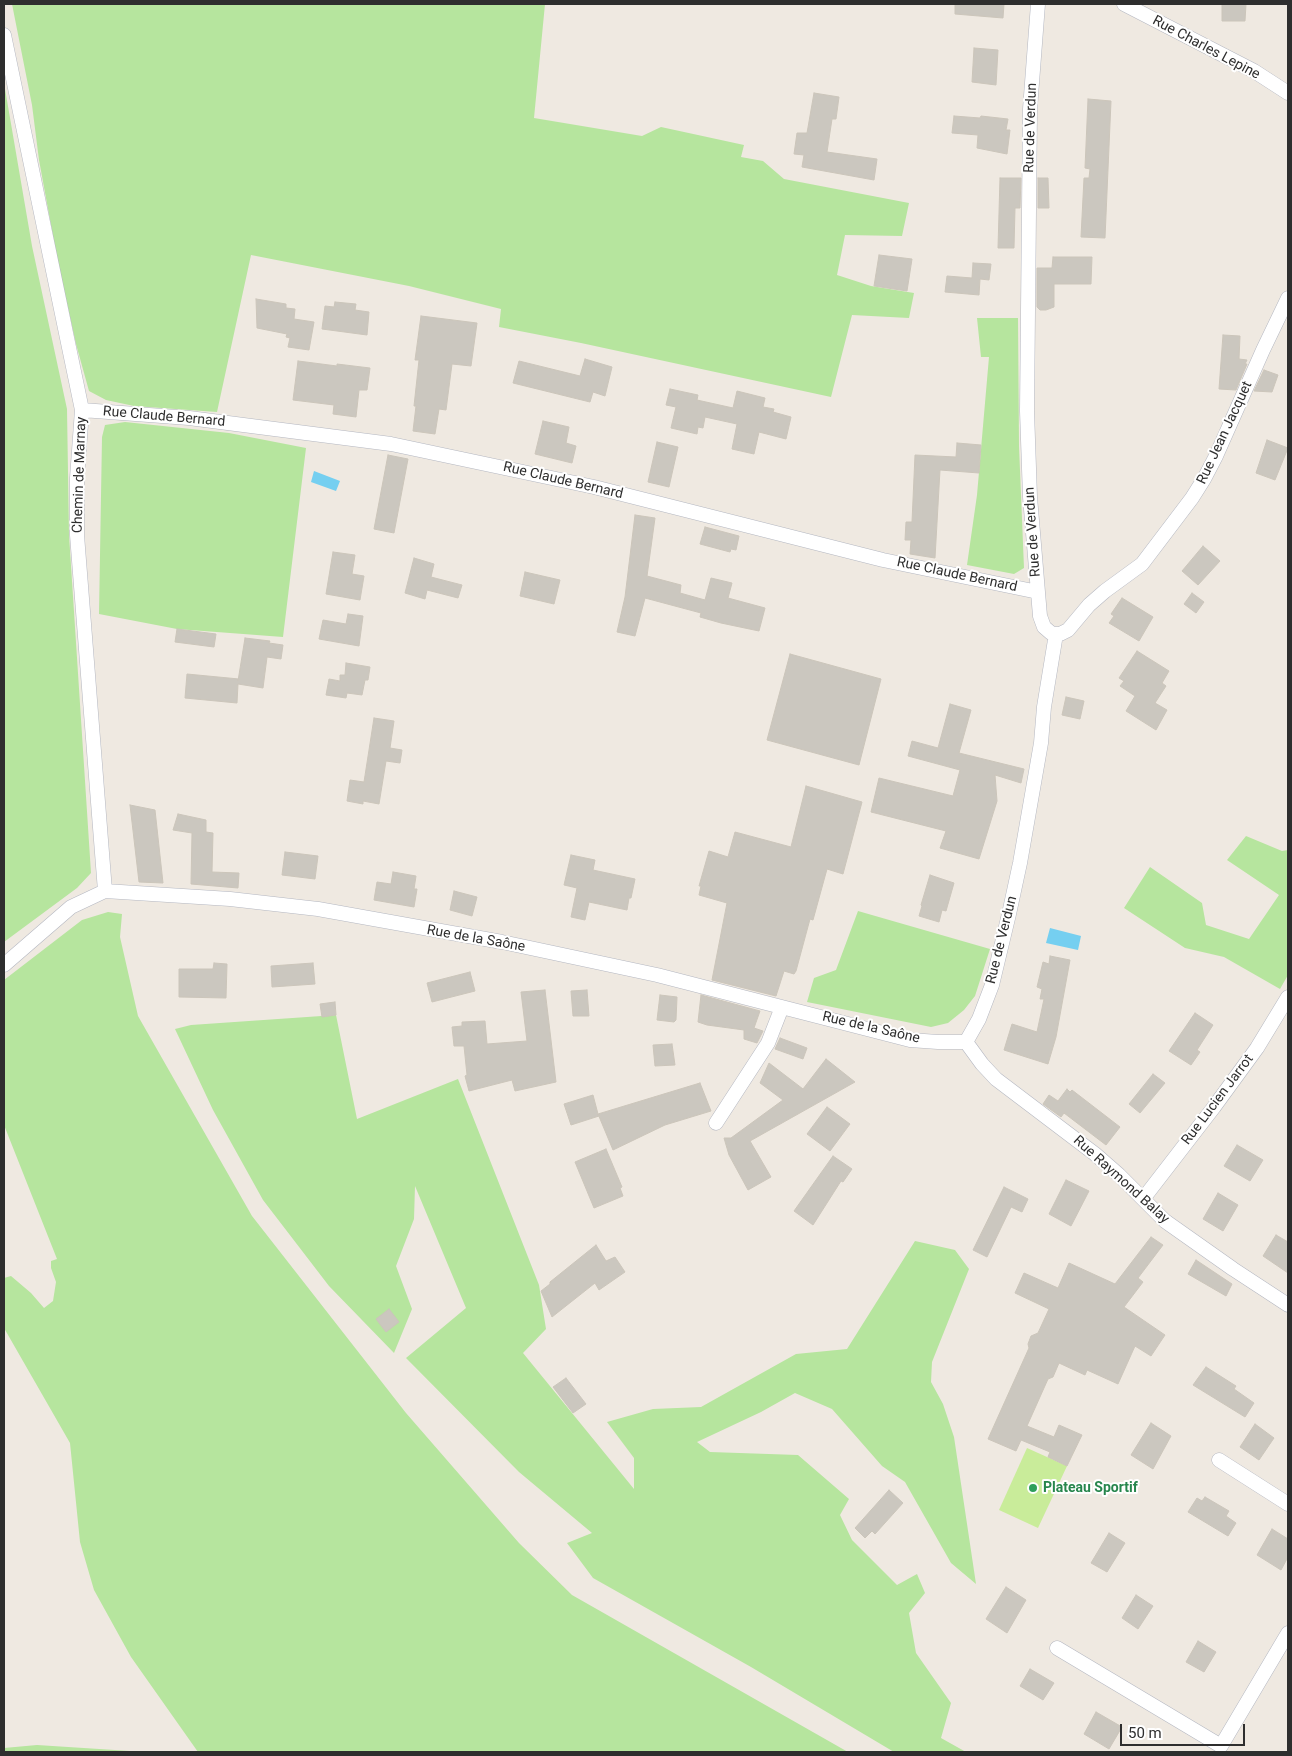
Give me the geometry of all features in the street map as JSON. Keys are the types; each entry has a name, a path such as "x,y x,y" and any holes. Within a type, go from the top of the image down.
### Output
{"street":[{"name":"Rue de Verdun","path":"966,1042 979,1019 992,985 1009,914 1041,743 1044,707 1056,634 1044,627 1040,616 1030,498 1027,411 1030,109 1038,4"},
{"name":"Rue Charles Lepine","path":"1124,4 1254,71 1288,93"},
{"name":"Chemin de Marnay","path":"4,35 82,410 77,478 77,535 105,891"},
{"name":"Rue Jean Jacquet","path":"1056,634 1068,630 1094,600 1142,564 1192,498 1216,456 1262,350 1288,298"},
{"name":"Rue Claude Bernard","path":"82,410 189,418 391,444 594,487 883,560 1038,592"},
{"path":"4,965 71,908 105,891"},
{"name":"Rue de la Saône","path":"105,891 230,899 318,909 521,946 657,975 910,1040 966,1042"},
{"name":"Rue Lucien Jarrot","path":"1142,1199 1252,1055 1288,997"},
{"path":"716,1123 768,1043 782,1007"},
{"name":"Rue Raymond Balay","path":"966,1042 996,1079 1095,1154 1165,1221 1232,1269 1288,1305"},
{"path":"1219,1460 1288,1504"},
{"path":"1056,1648 1221,1746 1288,1633"}],"green space":[{"path":"12,4 545,4 534,118 642,136 661,127 744,145 741,157 763,161 784,179 909,203 902,236 845,235 837,275 871,286 914,293 909,318 852,315 831,397 499,327 501,309 409,286 251,255 217,412 134,406 106,400 89,391 76,344 58,263 39,160 32,105"},
{"path":"4,83 32,246 67,409 69,535 91,873 77,888 4,942"},
{"path":"977,318 1018,318 1019,446 1024,568 1014,574 967,565 977,495 989,357 981,357"},
{"path":"125,422 229,433 306,448 283,637 177,629 99,614 102,437 105,425"},
{"path":"1246,836 1282,851 1288,850 1288,975 1280,989 1224,957 1185,948 1124,908 1150,867 1202,903 1206,925 1249,939 1279,895 1227,860"},
{"path":"858,911 990,949 975,996 964,1010 948,1023 931,1027 807,1002 814,978 836,970"},
{"path":"108,912 122,914 120,937 138,1016 252,1216 406,1413 519,1543 572,1595 848,1752 198,1752 131,1657 94,1590 80,1542 70,1443 4,1328 4,1278 11,1276 31,1293 44,1308 53,1301 56,1282 51,1268 51,1261 57,1259 4,1125 4,980 82,920"},
{"path":"336,1015 357,1119 458,1079 539,1285 546,1329 523,1353 634,1489 634,1458 607,1422 653,1409 701,1407 796,1354 847,1349 915,1241 955,1250 969,1269 932,1362 931,1382 943,1404 954,1437 976,1584 951,1563 905,1482 882,1466 832,1409 795,1393 761,1412 697,1442 710,1452 798,1455 849,1499 840,1515 852,1540 897,1585 917,1574 925,1593 909,1613 916,1653 951,1703 941,1738 966,1752 894,1752 751,1667 593,1578 567,1543 592,1533 519,1472 406,1358 466,1308 415,1186 414,1219 396,1266 412,1309 394,1353 329,1286 263,1200 213,1110 175,1029 191,1025"},
{"name":"Plateau Sportif","path":"1027,1448 1067,1466 1038,1528 999,1510"},
{"path":"37,1745 146,1752 4,1752 4,1748"}],"water":[{"path":"314,471 340,481 336,491 311,482"},
{"path":"1050,928 1081,936 1078,950 1046,943"}],"building":[{"path":"955,4 1004,4 1003,18 955,14"},
{"path":"1222,4 1246,4 1245,21 1222,21"},
{"path":"974,48 998,50 996,85 972,82"},
{"path":"814,93 839,97 836,119 832,119 827,152 877,159 874,180 802,167 804,155 794,154 797,133 807,133"},
{"path":"1088,99 1111,101 1105,238 1081,237 1084,178 1089,178 1090,169 1085,168"},
{"path":"954,116 1008,119 1006,130 1010,130 1007,154 977,148 978,135 952,133"},
{"path":"1000,178 1021,178 1020,208 1015,208 1014,248 998,248"},
{"path":"1038,178 1048,178 1049,208 1038,208"},
{"path":"879,255 912,259 907,291 874,286"},
{"path":"1053,257 1092,257 1091,284 1054,284 1054,307 1040,310 1037,307 1037,268 1052,268"},
{"path":"973,263 991,264 989,280 980,279 979,295 945,292 947,276 972,278"},
{"path":"256,299 286,304 286,308 295,309 294,319 314,322 309,350 288,347 290,338 286,337 287,334 257,328"},
{"path":"335,302 356,304 355,310 369,312 367,335 322,329 325,306 334,307"},
{"path":"421,316 477,323 471,366 452,364 446,410 439,409 435,434 413,431 419,360 415,360"},
{"path":"1223,335 1240,336 1239,359 1247,360 1236,390 1219,389"},
{"path":"585,359 612,367 605,396 593,392 590,402 513,383 519,361 580,376"},
{"path":"298,361 370,368 367,390 359,390 356,417 333,414 334,405 293,400"},
{"path":"1264,370 1278,375 1272,392 1254,391"},
{"path":"670,389 698,395 697,400 733,408 737,391 765,398 763,407 774,409 773,412 791,417 786,439 759,432 754,454 732,449 737,424 705,417 703,428 698,427 697,434 671,428 676,407 666,405"},
{"path":"543,421 569,427 566,443 576,446 572,463 535,454"},
{"path":"1267,440 1288,448 1275,480 1256,473"},
{"path":"657,442 678,447 669,487 648,482"},
{"path":"957,443 981,445 979,473 940,470 935,558 910,554 911,540 905,540 906,522 912,522 915,455 956,457"},
{"path":"388,455 408,459 394,533 374,529"},
{"path":"635,515 655,518 647,576 681,585 680,593 705,600 711,578 732,583 728,598 765,608 759,631 700,617 701,613 645,598 635,636 617,632 625,597"},
{"path":"705,527 739,536 736,550 731,549 730,552 700,544"},
{"path":"1203,546 1220,561 1198,585 1182,571"},
{"path":"333,552 355,555 352,574 364,576 360,600 326,594"},
{"path":"414,558 434,564 431,577 462,585 458,598 427,590 425,599 405,593"},
{"path":"525,572 560,580 554,604 520,596"},
{"path":"1192,593 1204,602 1196,613 1184,604"},
{"path":"1122,598 1153,617 1139,641 1109,623 1114,616 1111,614"},
{"path":"348,614 363,616 359,646 319,639 323,620 346,624"},
{"path":"177,629 216,634 214,647 175,642"},
{"path":"245,638 270,641 269,643 283,645 281,659 267,657 263,688 238,684 237,703 185,698 187,674 238,679"},
{"path":"1137,651 1169,671 1162,683 1166,686 1155,703 1167,710 1156,730 1126,711 1135,696 1120,686 1124,681 1119,678"},
{"path":"790,654 881,679 859,765 767,740"},
{"path":"346,663 370,667 368,680 365,680 362,695 347,693 346,698 326,695 329,679 340,681 340,675 345,675"},
{"path":"1066,697 1084,701 1080,719 1062,715"},
{"path":"950,704 971,710 959,753 1024,769 1021,783 995,775 997,801 979,859 940,848 946,831 871,812 879,778 953,796 960,770 908,756 912,741 938,748"},
{"path":"374,718 394,721 390,748 402,750 400,763 386,761 379,804 347,801 350,780 364,782"},
{"path":"806,786 862,802 843,874 827,869 813,920 810,919 796,971 794,974 784,971 776,996 712,980 727,903 699,895 701,886 699,886 709,851 728,857 735,832 791,847"},
{"path":"130,805 155,810 163,883 139,882"},
{"path":"178,814 206,820 206,832 213,833 212,872 239,873 238,888 191,884 192,833 173,830"},
{"path":"285,852 318,856 315,879 282,875"},
{"path":"571,855 595,860 593,870 635,879 627,910 589,902 585,920 571,917 577,888 564,885"},
{"path":"393,872 416,876 414,889 417,889 414,907 374,900 377,882 391,884"},
{"path":"930,875 954,883 946,911 942,910 939,922 919,916"},
{"path":"454,891 477,897 472,916 450,910"},
{"path":"1050,956 1070,960 1056,1037 1048,1064 1004,1050 1012,1024 1037,1032 1044,999 1040,999 1042,989 1037,987 1043,962 1049,964"},
{"path":"214,963 227,964 226,998 179,997 179,969 213,969"},
{"path":"313,963 315,984 272,987 271,966"},
{"path":"470,972 475,991 432,1002 427,983"},
{"path":"545,990 556,1082 515,1091 512,1080 469,1091 465,1076 467,1075 464,1046 454,1046 452,1027 462,1026 462,1022 485,1021 487,1044 527,1041 521,992"},
{"path":"587,990 589,1016 573,1016 571,991"},
{"path":"660,995 677,997 676,1020 674,1022 657,1020"},
{"path":"701,995 760,1011 754,1028 763,1031 757,1043 744,1039 744,1030 698,1022"},
{"path":"335,1002 336,1015 322,1017 320,1004"},
{"path":"1195,1013 1213,1025 1197,1050 1200,1052 1191,1065 1169,1051"},
{"path":"780,1038 807,1048 803,1059 775,1049"},
{"path":"672,1044 675,1065 655,1066 653,1045"},
{"path":"826,1059 855,1082 750,1141 771,1177 748,1190 729,1155 724,1138 731,1138 783,1100 760,1083 769,1063 803,1089"},
{"path":"1153,1074 1165,1083 1140,1113 1129,1104"},
{"path":"700,1083 711,1111 665,1125 613,1150 599,1116 571,1125 564,1104 593,1095 598,1114"},
{"path":"1067,1089 1070,1092 1072,1090 1120,1127 1106,1145 1064,1113 1061,1117 1043,1104 1049,1095 1058,1101"},
{"path":"827,1107 850,1124 830,1151 807,1134"},
{"path":"1237,1145 1263,1160 1250,1181 1224,1166"},
{"path":"606,1149 622,1187 620,1188 623,1196 594,1208 575,1162"},
{"path":"833,1156 852,1169 843,1182 841,1181 813,1225 794,1211"},
{"path":"1066,1180 1089,1191 1071,1226 1049,1214"},
{"path":"1004,1187 1028,1199 1022,1212 1011,1207 987,1257 973,1250"},
{"path":"1218,1193 1238,1205 1223,1231 1203,1219"},
{"path":"1276,1235 1288,1242 1288,1273 1263,1256"},
{"path":"1151,1237 1163,1245 1138,1278 1143,1282 1124,1307 1165,1335 1151,1356 1135,1346 1118,1384 1087,1370 1085,1375 1059,1363 1053,1377 1048,1379 1027,1426 1054,1437 1059,1425 1082,1435 1067,1466 1048,1457 1050,1452 1021,1440 1016,1451 988,1439 1029,1348 1028,1344 1031,1336 1038,1333 1049,1309 1015,1293 1024,1273 1058,1288 1069,1263 1115,1284"},
{"path":"596,1245 606,1261 615,1257 625,1272 599,1290 595,1283 552,1317 541,1291"},
{"path":"1196,1260 1232,1284 1226,1296 1188,1274"},
{"path":"389,1309 399,1322 386,1332 376,1319"},
{"path":"1206,1367 1236,1386 1234,1389 1254,1403 1245,1417 1193,1385"},
{"path":"566,1378 586,1404 573,1413 553,1387"},
{"path":"1151,1423 1171,1436 1153,1469 1131,1455"},
{"path":"1255,1424 1274,1438 1259,1460 1240,1447"},
{"path":"889,1490 903,1503 875,1534 872,1531 865,1538 855,1528"},
{"path":"1205,1497 1229,1511 1226,1516 1236,1523 1228,1536 1188,1512 1197,1498 1202,1501"},
{"path":"1272,1529 1288,1539 1288,1557 1281,1570 1257,1555"},
{"path":"1109,1533 1125,1543 1107,1572 1091,1563"},
{"path":"1006,1587 1026,1600 1007,1633 986,1619"},
{"path":"1136,1595 1153,1606 1138,1629 1122,1618"},
{"path":"1198,1641 1216,1652 1204,1672 1186,1662"},
{"path":"1030,1669 1054,1683 1043,1700 1020,1686"},
{"path":"1096,1712 1122,1727 1109,1749 1084,1734"}],"place":[{"name":"Plateau Sportif","path":"1033,1488"}]}
